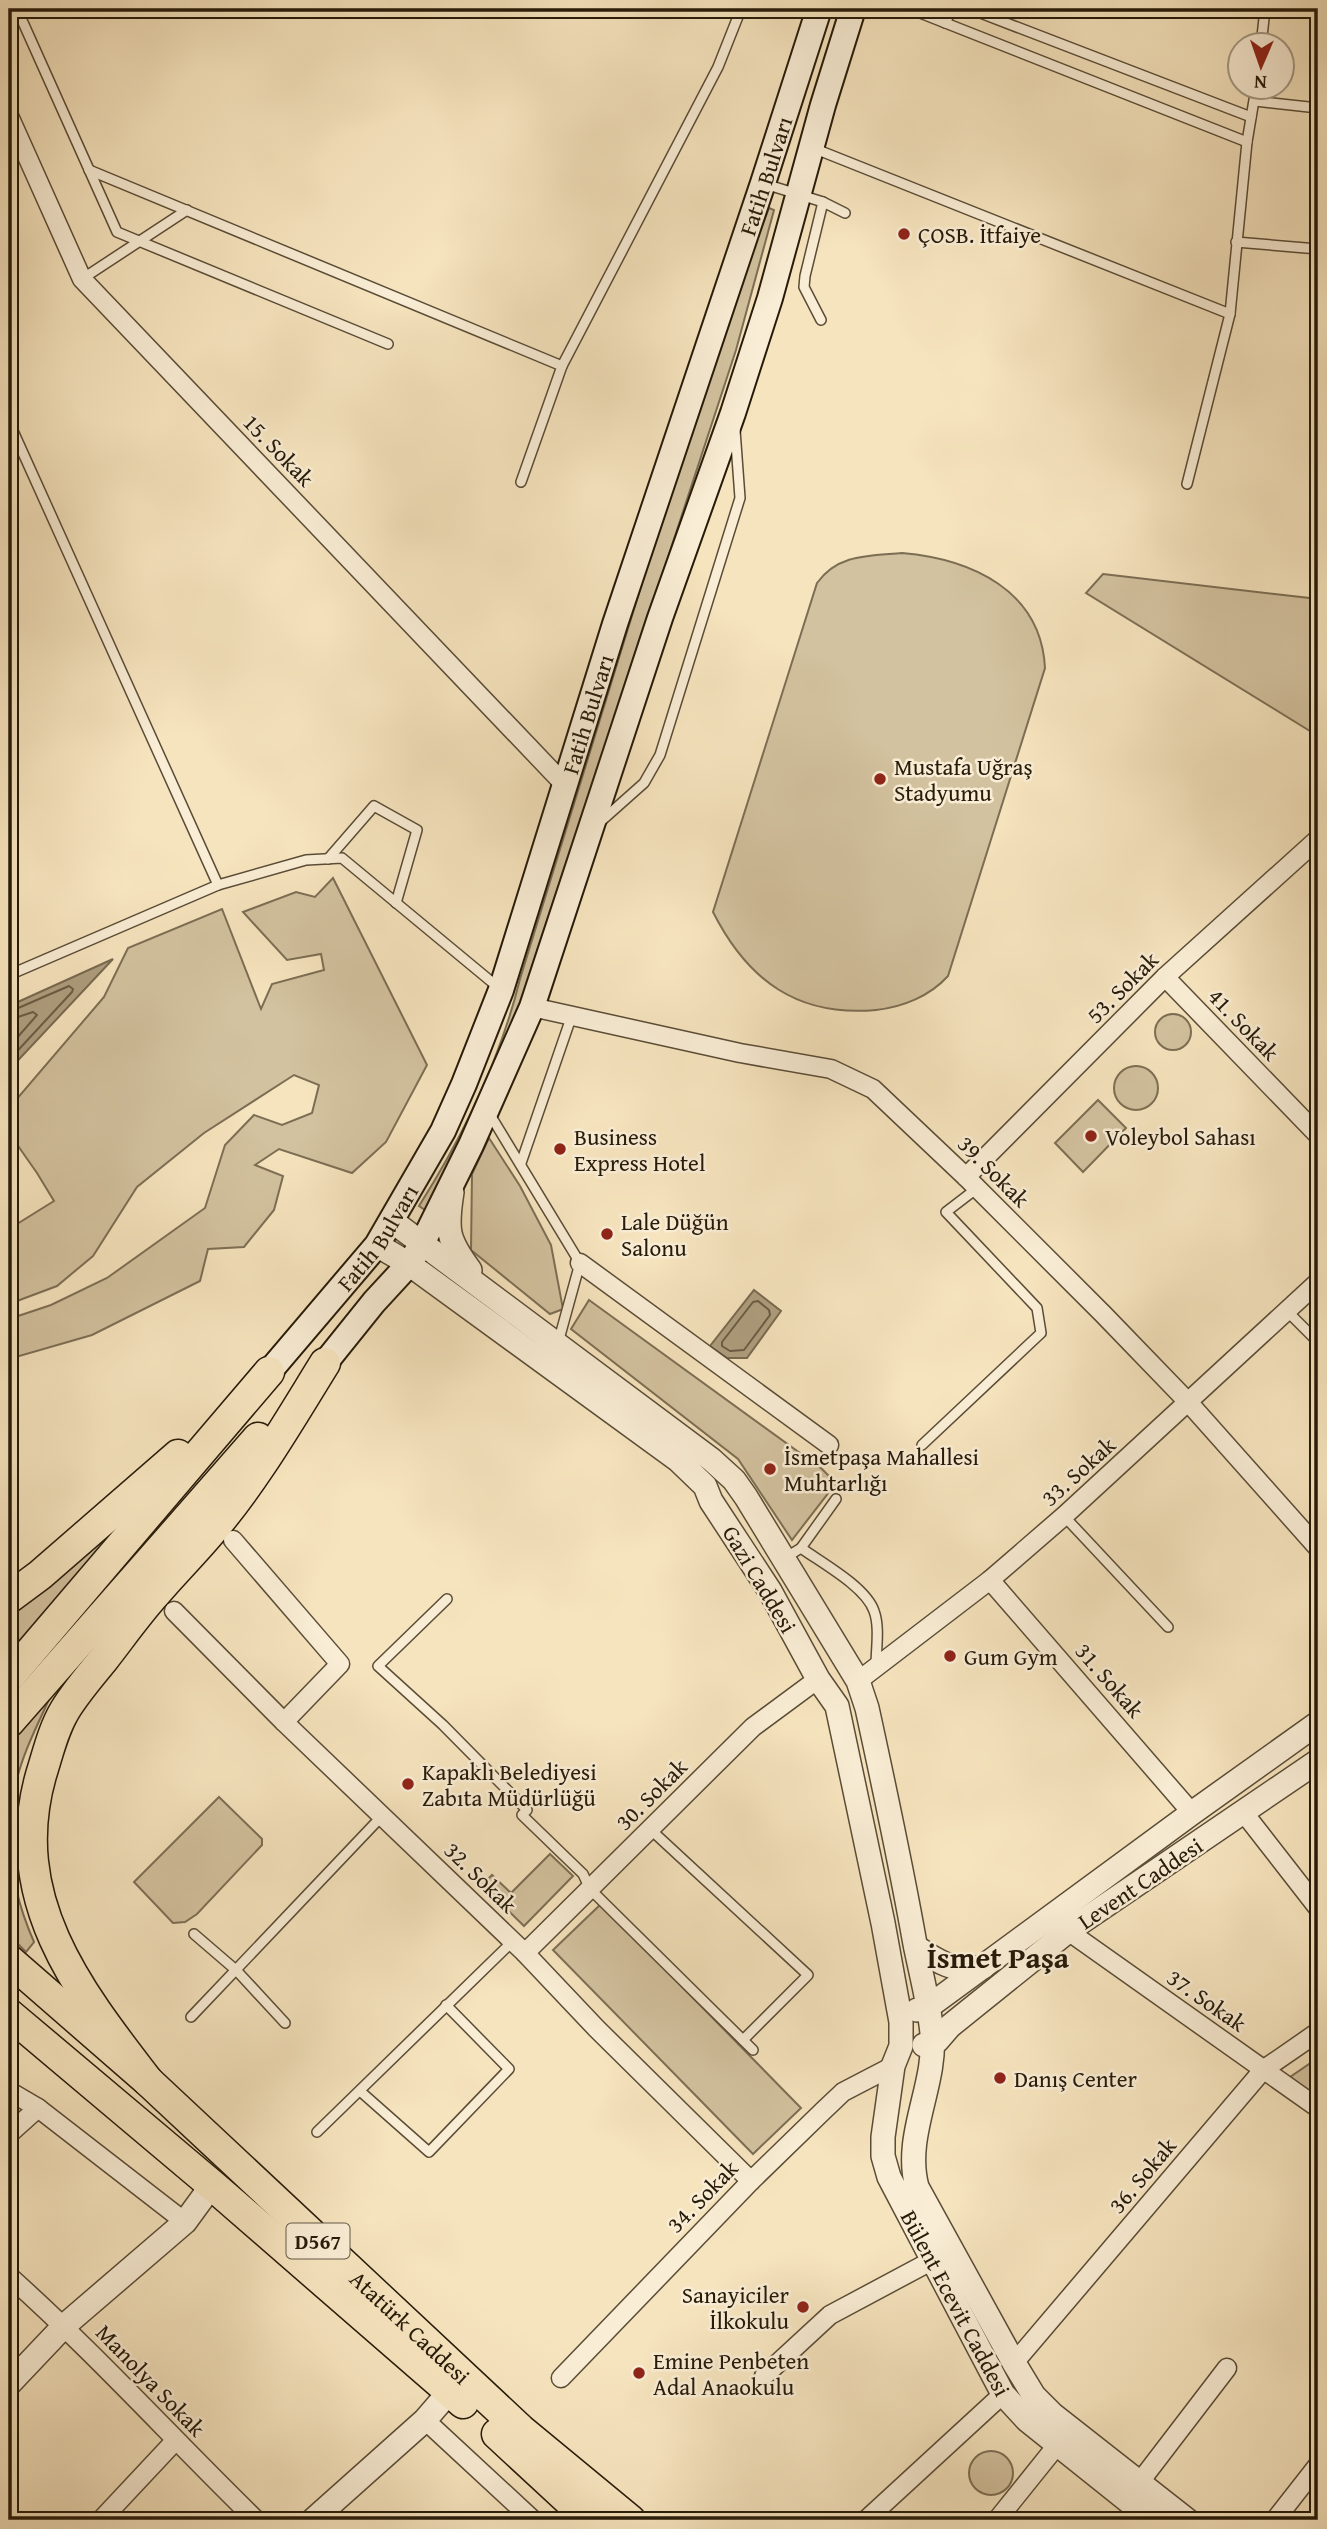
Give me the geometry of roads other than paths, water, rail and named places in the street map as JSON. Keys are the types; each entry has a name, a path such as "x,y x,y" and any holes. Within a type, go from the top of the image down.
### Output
{"highway":[{"path":"9,1722 325,1363"},
{"path":"148,2081 77,1984 47,1925 35,1881 33,1853 33,1824 40,1781 58,1725 74,1698 155,1594 230,1508 283,1432 325,1363"},
{"path":"9,1677 269,1373"},
{"path":"9,1598 134,1495 269,1373"},
{"name":"Atatürk Caddesi","path":"9,1959 148,2081 521,2430 630,2520"},
{"name":"Atatürk Caddesi","path":"9,2014 450,2391 590,2520"}],"main road":[{"name":"Fatih Bulvarı","path":"269,1373 377,1245 443,1131 464,1084 501,989 564,784 819,9"},
{"name":"Fatih Bulvarı","path":"325,1363 409,1264 423,1242 487,1111 532,1007 687,538 733,413 770,298 811,147 853,9"}],"street":[{"name":"15. Sokak","path":"9,116 82,279 564,784"},
{"name":"53. Sokak","path":"971,1183 1165,977 1318,839"},
{"name":"41. Sokak","path":"1165,977 1318,1135"},
{"name":"39. Sokak","path":"532,1007 740,1053 831,1069 873,1089 1103,1314 1189,1403 1318,1548"},
{"path":"453,1182 447,1219 453,1246 489,1295"},
{"path":"392,1221 723,1469 792,1553 858,1681 870,1721 916,1947 932,2043 914,2145 914,2177 922,2198 1034,2396 1052,2414 1187,2520"},
{"name":"Gazi Caddesi","path":"377,1245 409,1264 678,1460 705,1486 711,1501 770,1591 818,1679 837,1706 900,2016 901,2046 895,2060"},
{"path":"580,1263 829,1445"},
{"name":"33. Sokak","path":"858,1681 990,1580 1064,1516 1318,1282"},
{"path":"233,1540 340,1664 284,1722"},
{"name":"31. Sokak","path":"990,1580 1192,1813"},
{"name":"32. Sokak","path":"174,1611 284,1722 519,1947 596,2028 751,2181"},
{"name":"30. Sokak","path":"519,1947 590,1889 753,1727 818,1679"},
{"name":"Levent Caddesi","path":"900,2016 928,2007 1318,1723"},
{"name":"Levent Caddesi","path":"895,2060 937,2041 958,2019 1068,1931 1318,1761"},
{"path":"1244,1813 1318,1908"},
{"name":"37. Sokak","path":"1068,1931 1318,2108"},
{"path":"916,1947 953,1968 983,1966"},
{"name":"36. Sokak","path":"1014,2363 1263,2070 1318,2032"},
{"name":"34. Sokak","path":"561,2378 751,2181 843,2092 895,2060"},
{"name":"Bülent Ecevit Caddesi","path":"895,2060 883,2137 885,2164 1003,2394 1016,2411 1152,2520"},
{"path":"9,2091 38,2108 185,2222"},
{"path":"9,2134 38,2108"},
{"path":"9,2384 64,2326 185,2222 212,2185"},
{"path":"764,2376 830,2315 933,2260"},
{"name":"Manolya Sokak","path":"9,2276 64,2326 256,2520"},
{"path":"1139,2483 1227,2368"},
{"path":"313,2520 425,2420 450,2391"},
{"path":"866,2520 1003,2394"},
{"path":"425,2420 533,2520"},
{"path":"101,2520 175,2441"},
{"path":"997,2520 1058,2444"},
{"path":"1275,2520 1318,2465"}],"lane":[{"path":"17,9 117,232 388,344"},
{"path":"521,482 562,366 718,67 741,9"},
{"path":"910,9 1247,142"},
{"path":"945,23 951,9"},
{"path":"970,9 1251,117"},
{"path":"1263,32 1265,9"},
{"path":"1187,484 1230,314 1247,142 1255,102"},
{"path":"1264,102 1318,108"},
{"path":"811,147 1230,314"},
{"path":"89,170 562,366"},
{"path":"763,183 823,202 845,213"},
{"path":"821,320 804,287 823,202"},
{"path":"82,279 187,211"},
{"path":"1236,242 1318,249"},
{"path":"592,828 644,783 660,755 740,498 733,413"},
{"path":"9,422 218,886"},
{"path":"328,859 374,806 417,830 396,903"},
{"path":"9,975 218,886 306,860 342,858 501,989"},
{"path":"521,1163 572,1015"},
{"path":"487,1111 580,1263 558,1345"},
{"path":"922,1445 1041,1333 1037,1308 946,1212 971,1183"},
{"path":"1287,1311 1318,1342"},
{"path":"835,1499 792,1553 856,1587 870,1603 876,1621 876,1666"},
{"path":"1064,1516 1168,1627"},
{"path":"447,1599 378,1666 527,1810 522,1815 583,1874 590,1889 753,2050"},
{"path":"191,2017 382,1816"},
{"path":"650,1829 808,1975 743,2040"},
{"path":"194,1934 237,1971 285,2023"},
{"path":"317,2132 446,2005 519,1947"},
{"path":"360,2091 429,2152 509,2069 446,2005"}],"water":[{"path":"113,959 9,1070 9,1006"},
{"path":"754,1290 781,1311 747,1358 727,1358 710,1346"}],"place":[{"name":"ÇOSB. İtfaiye","path":"904,234"},
{"name":"Mustafa Uğraş Stadyumu","path":"880,779"},
{"name":"Voleybol Sahası","path":"1091,1136"},
{"name":"Business Express Hotel","path":"560,1149"},
{"name":"Lale Düğün Salonu","path":"607,1234"},
{"name":"İsmetpaşa Mahallesi Muhtarlığı","path":"770,1469"},
{"name":"Gum Gym","path":"950,1656"},
{"name":"Kapaklı Belediyesi Zabıta Müdürlüğü","path":"408,1784"},
{"name":"Danış Center","path":"1000,2078"},
{"name":"Sanayiciler İlkokulu","path":"803,2307"},
{"name":"Emine Penbeten Adal Anaokulu","path":"639,2373"}],"district":[{"name":"İsmet Paşa","path":"998,1957"}]}
